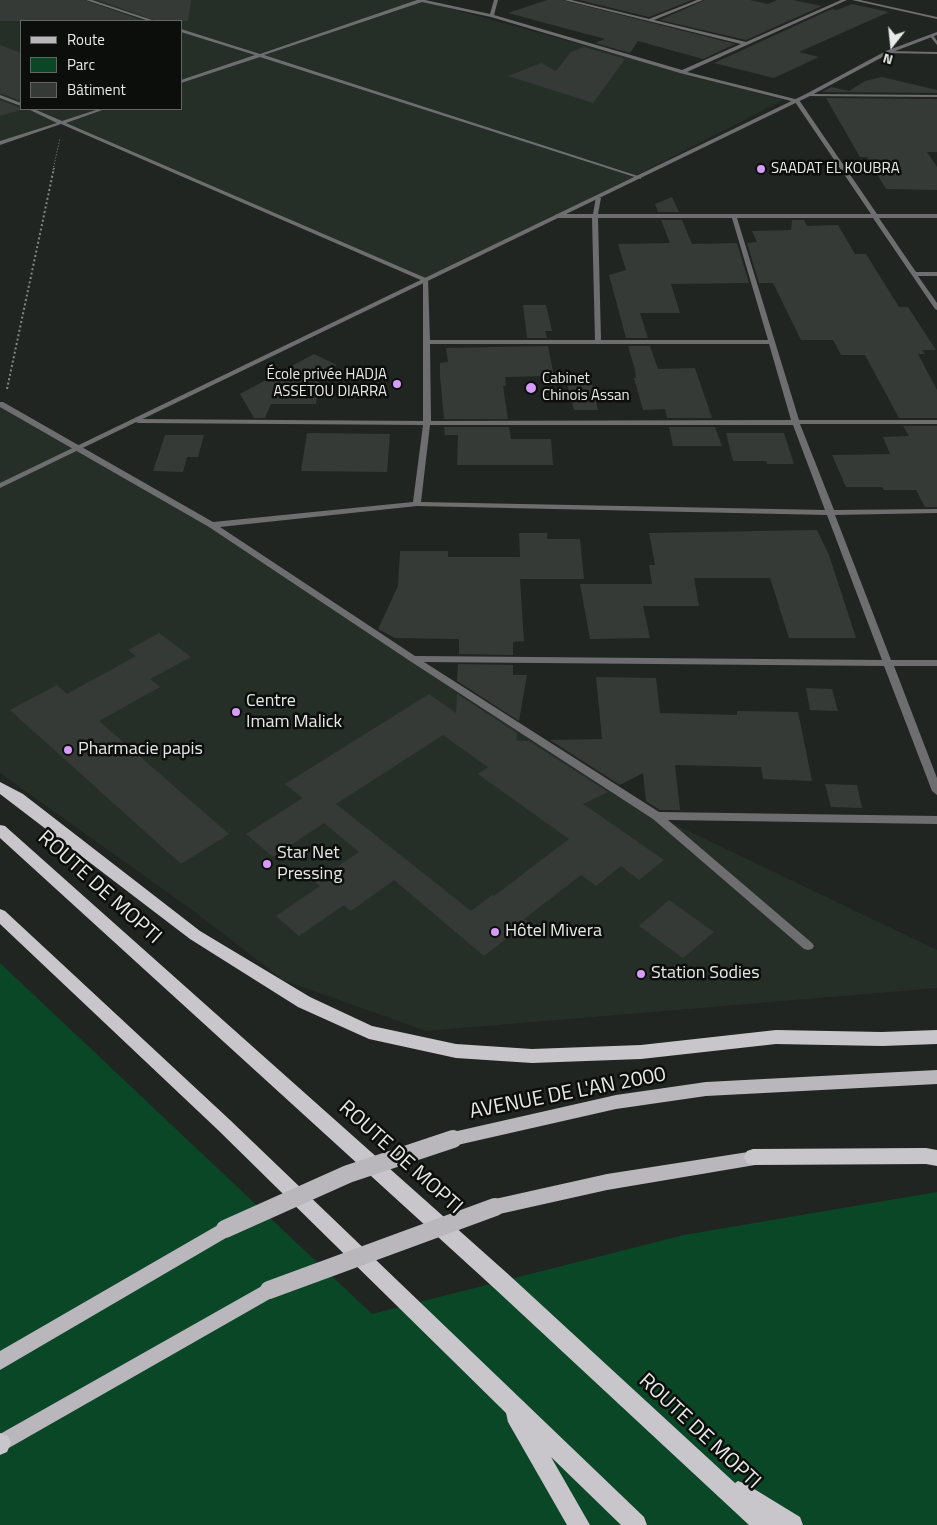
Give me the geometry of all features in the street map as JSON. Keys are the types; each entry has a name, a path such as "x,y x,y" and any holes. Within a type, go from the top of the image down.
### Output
{"highway":[{"path":"0,787 18,798 195,935 304,1002 369,1032 456,1052 532,1056 641,1052 776,1037 882,1039 937,1037"},
{"name":"ROUTE DE MOPTI","path":"0,830 501,1282 765,1525"},
{"path":"0,915 224,1125 505,1400 636,1525"},
{"path":"753,1157 926,1156 937,1158"},
{"path":"505,1400 580,1525"},
{"path":"708,1473 792,1525"}],"main road":[{"name":"AVENUE DE L'AN 2000","path":"0,1362 225,1229 348,1174 454,1139 616,1102 706,1089 937,1076"},
{"path":"0,1444 269,1290 495,1206 607,1182 753,1157 937,1150"}],"street":[{"path":"88,0 150,20"},
{"path":"182,82 420,0 492,16 682,72 797,101 937,308"},
{"path":"492,16 496,0"},
{"path":"566,0 747,44"},
{"path":"578,3 587,0"},
{"path":"650,20 701,0"},
{"path":"682,72 845,0"},
{"path":"854,0 937,18"},
{"path":"182,30 639,178"},
{"path":"0,486 797,101 888,52 934,34 937,44"},
{"path":"888,52 937,53"},
{"path":"808,95 937,96"},
{"path":"0,96 20,105"},
{"path":"33,110 426,280"},
{"path":"0,143 100,110"},
{"path":"598,198 595,217 598,341"},
{"path":"557,216 937,216"},
{"path":"734,216 796,423 937,791"},
{"path":"915,274 937,274"},
{"path":"417,504 427,424 428,342 426,280"},
{"path":"428,342 772,342"},
{"path":"2,406 212,525 412,660 657,816 808,946"},
{"path":"138,421 427,424 937,422"},
{"path":"212,525 417,504 830,513 937,512"},
{"path":"412,660 937,663"},
{"path":"657,816 937,820"}],"path":[{"path":"2,406 63,122"}],"shaded area":[{"path":"0,0 419,0 783,100 557,216 426,280 63,122 0,143"},
{"path":"0,404 212,525 657,816 937,950 937,988 426,1031 283,980 195,912 0,773"}],"green space":[{"path":"0,963 372,1314 684,1235 937,1192 937,1525 0,1525"}],"building":[{"path":"0,0 84,0 141,20 20,20 0,21"},
{"path":"98,0 191,0 188,21 154,20"},
{"path":"547,0 562,0 735,44 703,59 638,41 630,53 595,43 605,39 508,13"},
{"path":"579,0 692,0 649,17"},
{"path":"705,0 750,0 768,4 777,0 793,0 822,6 746,40 660,20"},
{"path":"852,4 889,12 799,52 819,57 774,78 714,63 832,9 837,10"},
{"path":"0,45 20,53 20,101 0,93"},
{"path":"584,47 625,59 593,103 508,76 541,63 556,71 571,52"},
{"path":"882,77 937,90 937,93 822,92 831,87 849,91 865,81"},
{"path":"826,98 937,99 937,152 927,152 937,167 937,190 886,189 867,157 860,157"},
{"path":"0,100 20,108 21,110 0,116"},
{"path":"672,197 679,212 658,212 655,204"},
{"path":"661,220 682,220 692,244 737,243 749,283 671,284 680,313 640,313 648,338 626,338 609,275 626,270 618,244 670,243"},
{"path":"792,220 804,220 807,226 838,225 855,254 866,254 899,307 908,307 936,350 922,350 925,354 918,354 937,390 937,418 899,418 865,355 841,355 833,340 801,340 773,283 759,283 747,243 757,242 752,231 791,230"},
{"path":"523,305 546,305 552,331 545,331 547,338 527,338"},
{"path":"548,346 554,376 505,377 506,386 503,386 508,419 444,419 440,363 448,362 446,348"},
{"path":"628,346 650,346 658,369 695,368 712,418 667,418 665,409 643,410"},
{"path":"314,354 337,365 312,378 319,381 316,404 271,404 265,418 254,418 240,394"},
{"path":"566,380 591,380 598,410 574,410"},
{"path":"903,426 937,426 937,507 925,507 916,490 884,490 882,487 846,487 832,455 890,454 883,437 909,436"},
{"path":"444,427 509,427 511,439 551,439 553,465 457,465 458,435 445,435"},
{"path":"669,427 715,427 722,446 673,446"},
{"path":"307,433 390,434 387,472 301,471"},
{"path":"726,433 784,433 794,464 767,464 766,461 733,461"},
{"path":"165,435 204,435 198,457 187,457 183,472 153,471"},
{"path":"817,530 829,555 856,638 789,638 770,578 694,578 699,606 643,606 650,638 590,639 580,584 652,584 649,565 655,565 649,533"},
{"path":"519,533 547,533 547,539 580,539 584,579 520,579 524,641 513,642 513,655 459,654 459,639 395,638 378,629 398,586 400,551 448,551 448,557 520,557"},
{"path":"159,633 191,657 150,679 160,687 99,721 229,834 181,864 10,710 57,685 67,694 136,656 128,650"},
{"path":"458,664 513,665 513,675 527,675 519,721 457,681"},
{"path":"596,677 656,678 660,713 737,715 737,711 798,712 812,781 763,779 761,767 675,765 680,810 660,810 646,801 643,773 620,785 550,740 602,739"},
{"path":"806,688 832,689 838,711 810,710"},
{"path":"429,694 456,713 457,694 517,733 516,741 529,741 608,792 583,804 664,860 639,880 621,866 596,886 581,875 524,919 528,922 484,956 394,880 351,911 344,905 299,936 276,916 320,886 315,882 359,852 324,823 273,857 246,834 303,798 285,784","holes":["443,735 488,767 478,774 569,839 494,896 492,895 471,911 336,804"]},
{"path":"825,784 857,785 862,808 831,807"},
{"path":"669,900 714,932 683,958 639,926"}],"place":[{"name":"SAADAT EL KOUBRA","path":"761,169"},
{"name":"École privée HADJA ASSETOU DIARRA","path":"397,384"},
{"name":"Cabinet Chinois Assan","path":"531,388"},
{"name":"Centre Imam Malick","path":"236,712"},
{"name":"Pharmacie papis","path":"68,750"},
{"name":"Star Net Pressing","path":"267,864"},
{"name":"Hôtel Mivera","path":"495,932"},
{"name":"Station Sodies","path":"641,974"}]}
